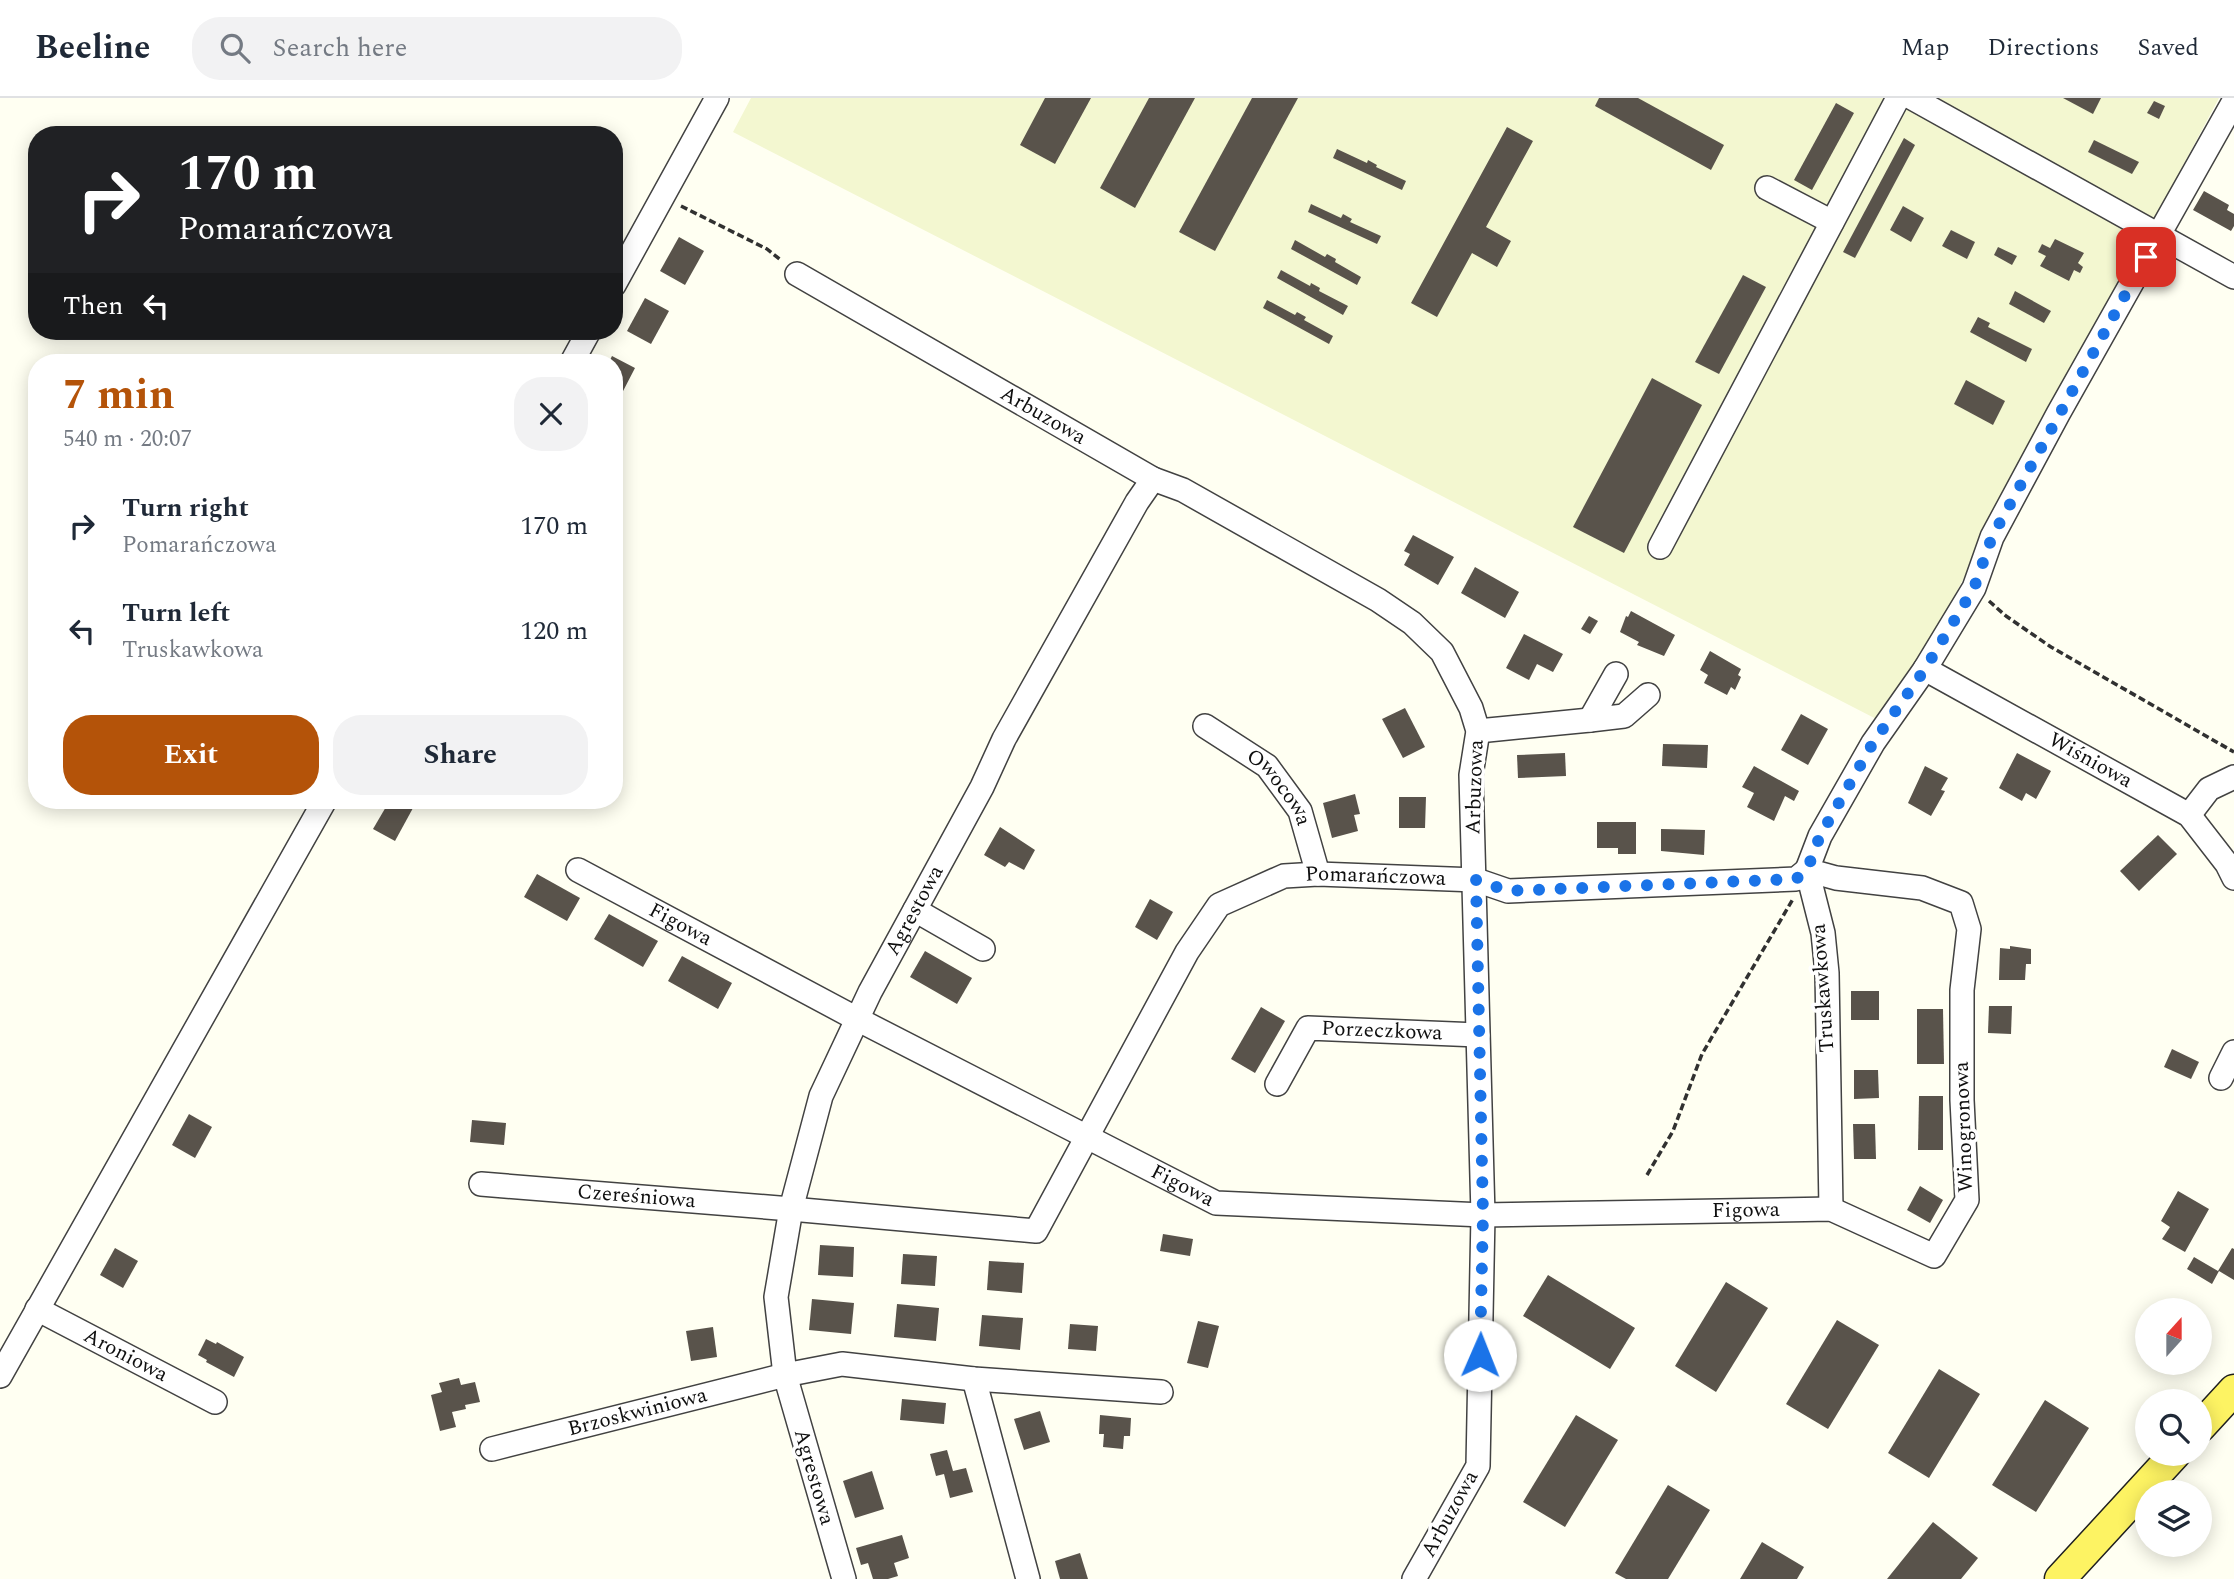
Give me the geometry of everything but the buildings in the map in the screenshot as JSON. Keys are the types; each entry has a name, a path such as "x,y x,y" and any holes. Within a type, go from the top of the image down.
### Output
{"main road":[{"path":"2212,1414 2234,1390"},
{"path":"2060,1579 2164,1466"}],"street":[{"path":"623,269 716,98"},
{"path":"1660,547 1898,98"},
{"path":"1912,98 2234,277"},
{"path":"1802,875 1820,836 1873,743 1925,669 1974,588 1992,537 2234,102"},
{"path":"1766,188 1832,222"},
{"name":"Arbuzowa","path":"797,274 1153,479 1183,491 1378,600 1412,623 1442,652 1471,708 1478,731 1471,775 1476,880 1483,1215 1478,1466 1414,1579"},
{"name":"Agrestowa","path":"844,1579 785,1375 776,1297 791,1209 821,1096 857,1019 982,787 1004,739 1137,502 1153,479"},
{"name":"Wiśniowa","path":"1925,669 2189,815 2227,864 2234,878"},
{"path":"1590,720 1616,674"},
{"path":"1478,731 1624,716 1648,695"},
{"name":"Owocowa","path":"1205,726 1267,766 1300,811 1318,874"},
{"path":"2189,815 2209,789 2234,777"},
{"path":"0,1376 320,809"},
{"name":"Figowa","path":"578,870 857,1019 1216,1203 1483,1215 1831,1209 1934,1256"},
{"name":"Pomarańczowa","path":"791,1209 1035,1231 1187,952 1219,905 1284,876 1318,874 1476,880 1508,891 1802,875 1922,888 1961,903 1969,929 1962,990"},
{"name":"Truskawkowa","path":"1802,875 1823,933 1827,973 1831,1209"},
{"path":"915,910 984,948"},
{"name":"Winogronowa","path":"1934,1256 1968,1200 1962,1100 1962,990"},
{"name":"Porzeczkowa","path":"1277,1084 1308,1028 1478,1035"},
{"path":"2221,1078 2234,1052"},
{"name":"Czereśniowa","path":"481,1184 791,1209"},
{"name":"Aroniowa","path":"37,1309 215,1402"},
{"path":"785,1375 842,1364 974,1379 1161,1392"},
{"name":"Brzoskwiniowa","path":"492,1449 785,1375"},
{"path":"974,1379 1028,1579"}],"path":[{"path":"663,197 767,249 797,274"},
{"path":"1974,588 2006,616 2051,647 2234,752"},
{"path":"1647,1175 1674,1131 1702,1054 1797,893 1802,875"}],"green space":[{"path":"751,98 2219,98 1991,525 1888,725 733,132"}],"route":[{"path":"1480,1355 1483,1215 1476,880 1508,891 1796,879 1807,870 1820,836 1873,743 1925,669 1974,588 1992,537 2146,257"}]}
